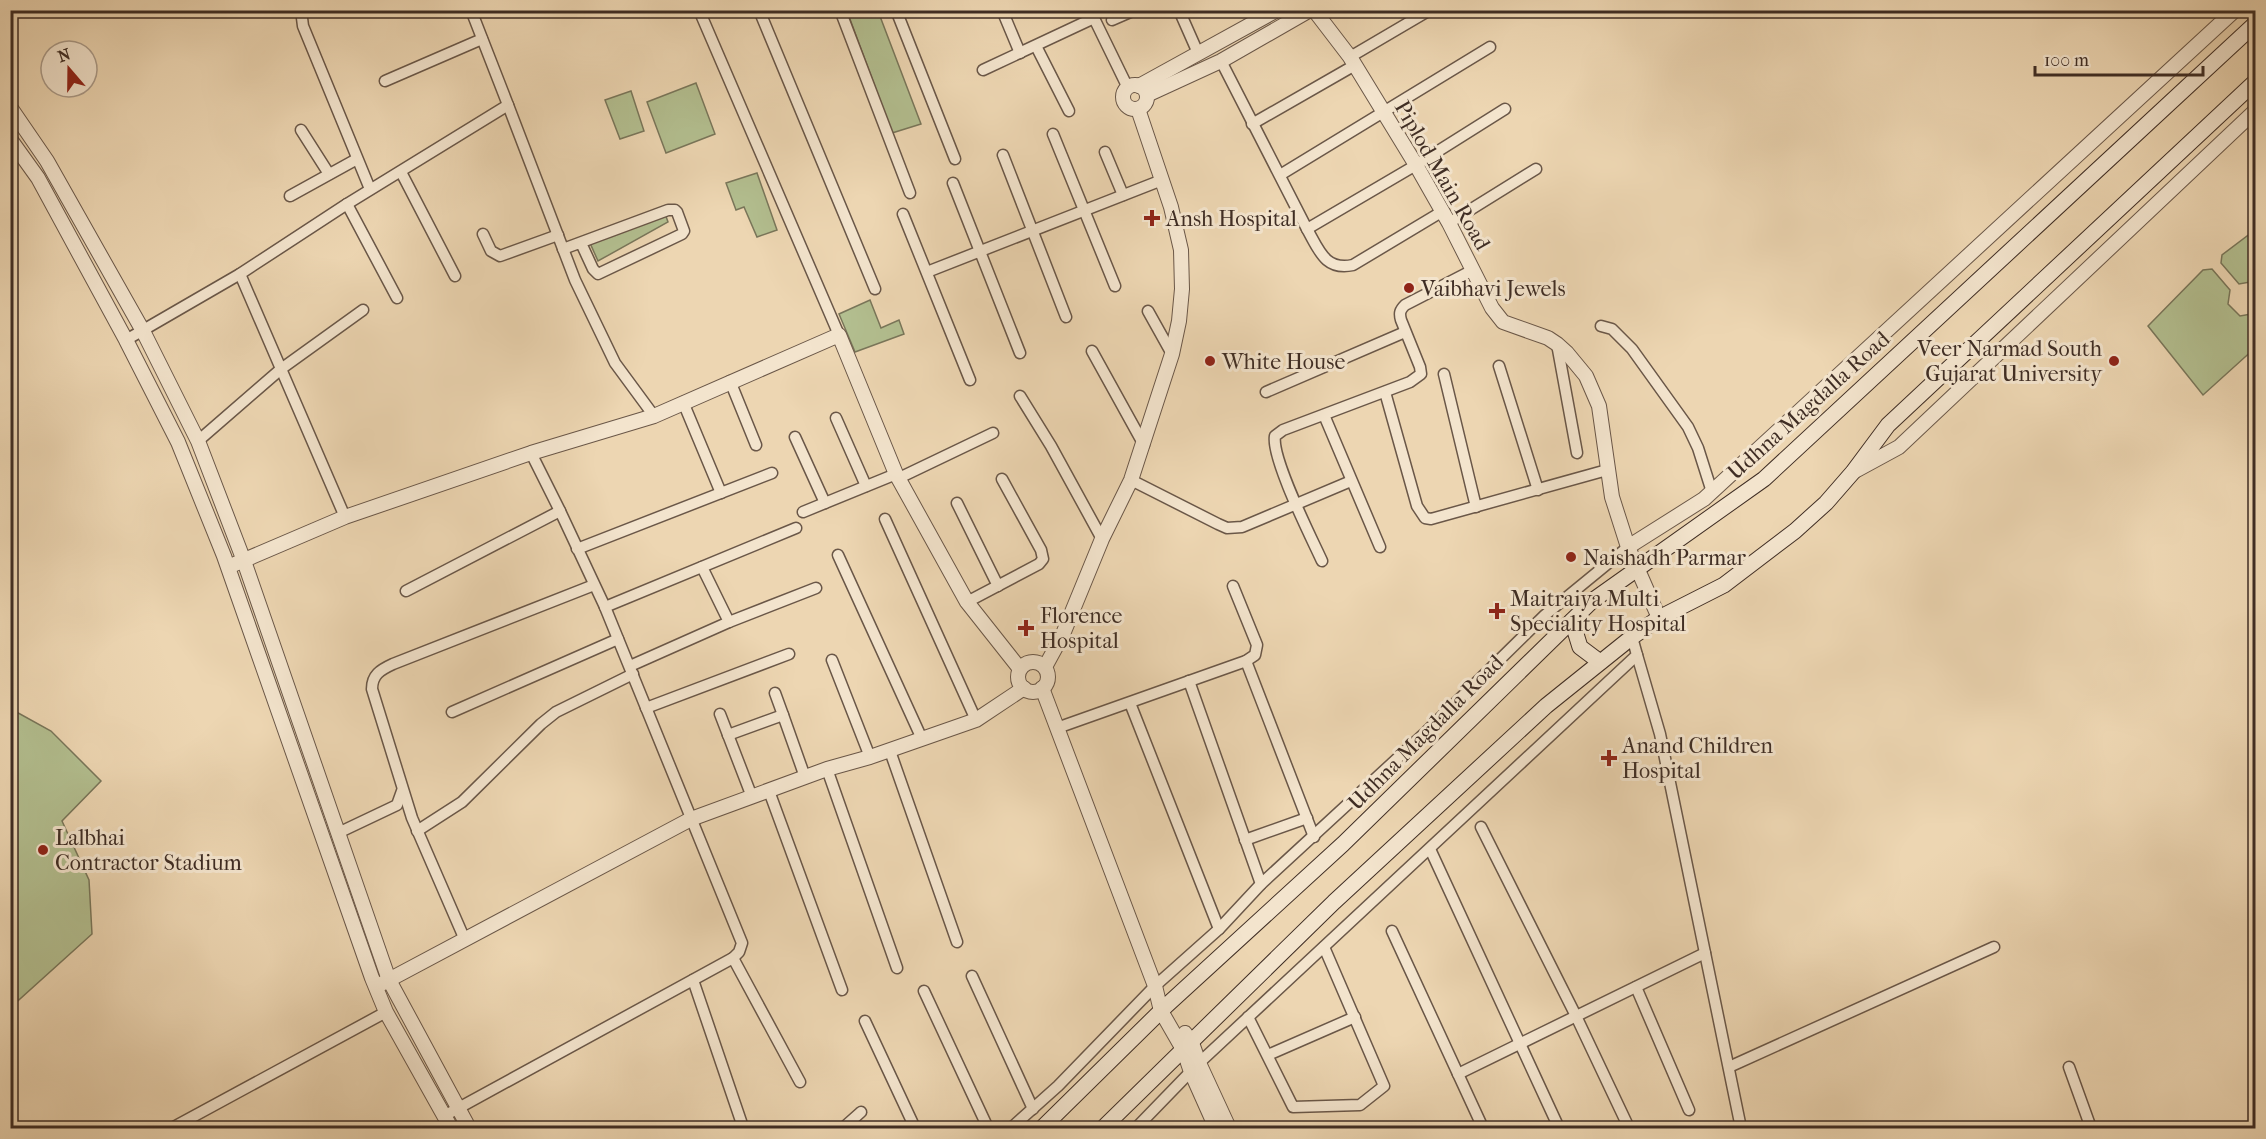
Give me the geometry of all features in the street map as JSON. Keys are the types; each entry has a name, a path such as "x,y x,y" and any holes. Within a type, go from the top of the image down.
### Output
{"main road":[{"name":"Udhna Magdalla Road","path":"1042,1128 1164,1008 1343,844 1592,601 1764,479 2256,23"},
{"path":"1103,1128 1334,902 1546,706 1659,618 1724,585 1756,562 1818,510 1853,472 1888,424 2256,81"},
{"path":"1572,621 1580,647 1600,662"}],"street":[{"path":"301,10 303,26 370,189"},
{"path":"471,10 575,280 615,363 654,416"},
{"path":"699,10 839,334 897,476 967,602 1020,669 1019,679 1024,688 1033,691 1046,685 1048,675 1045,667 1032,662 1020,669"},
{"path":"759,10 875,289"},
{"path":"840,10 910,193"},
{"path":"896,10 955,159"},
{"path":"1002,10 1020,53"},
{"path":"1112,20 1135,10"},
{"path":"1179,10 1198,53"},
{"path":"983,70 1036,46 1092,14 1138,90 1144,106 1138,109 1131,109 1126,105 1124,99 1138,90 1198,53 1262,14 1277,10"},
{"path":"1138,90 1221,61 1312,10"},
{"name":"Piplod Main Road","path":"1312,10 1353,61 1382,113 1416,165 1446,217 1491,308 1503,322 1548,338 1557,344 1576,363 1595,392 1612,497 1628,547 1639,567 1659,618"},
{"path":"1252,124 1430,10"},
{"path":"1011,1128 1059,1086 1155,986 1219,929 1261,884 1426,732 1545,615 1628,547 1704,500 2235,10"},
{"path":"386,81 482,39"},
{"path":"1036,46 1069,111"},
{"path":"1280,175 1490,47"},
{"path":"1221,61 1307,229 1324,258 1338,267 1362,261 1536,169"},
{"path":"126,340 240,274 370,189 508,105"},
{"path":"10,107 47,161 143,331 198,441 244,561 389,980 469,1128"},
{"path":"1045,667 1063,634 1102,539 1131,480 1172,354 1180,310 1181,250 1162,180 1138,109"},
{"path":"1307,229 1505,109"},
{"path":"1853,472 1899,447 2256,111"},
{"path":"302,130 329,174"},
{"path":"1053,134 1115,286"},
{"path":"10,139 38,178 126,340 178,442 227,566 376,987 386,1012 451,1128"},
{"path":"1106,152 1123,195"},
{"path":"1003,155 1066,317"},
{"path":"290,196 357,159"},
{"path":"401,172 455,276"},
{"path":"927,272 1162,180"},
{"path":"953,183 1020,353"},
{"path":"347,204 397,298"},
{"path":"564,249 672,210 677,212 684,231 598,274 593,269 581,243"},
{"path":"903,214 970,380"},
{"path":"483,234 490,251 500,256 558,235"},
{"path":"1322,561 1295,504 1275,449 1275,436 1283,430 1410,382 1421,374 1399,314 1405,305 1473,270"},
{"path":"240,274 345,517"},
{"path":"198,441 281,369 363,310"},
{"path":"1148,311 1172,354"},
{"path":"1601,326 1612,329 1632,349 1688,427 1713,492"},
{"path":"1266,392 1406,332"},
{"path":"227,566 244,561 345,517 531,453 654,416 839,334"},
{"path":"1557,344 1577,453"},
{"path":"1092,351 1144,445"},
{"path":"1499,366 1538,490"},
{"path":"1444,374 1476,507"},
{"path":"729,381 756,445"},
{"path":"1385,392 1419,512 1425,518 1431,519 1607,470"},
{"path":"1020,396 1051,446 1102,539"},
{"path":"683,402 721,492"},
{"path":"1323,415 1380,547"},
{"path":"836,418 866,486"},
{"path":"803,512 897,476 993,433"},
{"path":"795,438 825,503"},
{"path":"444,1116 733,958 739,952 742,943 618,639 531,453"},
{"path":"577,549 772,473"},
{"path":"967,602 1040,564 1043,559 1041,550 1002,479"},
{"path":"1131,480 1227,528 1242,527 1351,482"},
{"path":"957,503 998,586"},
{"path":"406,591 560,511"},
{"path":"885,519 976,720"},
{"path":"604,607 796,528"},
{"path":"838,555 922,739"},
{"path":"702,567 729,622"},
{"path":"465,940 417,831 402,790 372,689 372,682 376,673 393,664 594,585"},
{"path":"1057,728 1256,655 1257,645 1233,586"},
{"path":"417,831 462,802 556,712 631,670 729,622 816,588"},
{"path":"1632,637 1660,734 1741,1128"},
{"path":"453,712 618,639"},
{"path":"646,708 789,654"},
{"path":"1136,1128 1248,1017 1636,655"},
{"path":"832,660 870,758"},
{"path":"1246,660 1314,837"},
{"path":"1189,681 1261,884"},
{"path":"376,987 691,819 827,769 870,758 976,720 1024,688"},
{"path":"1042,688 1155,986 1164,1008 1188,1047 1216,1128"},
{"path":"775,693 805,777"},
{"path":"1130,703 1219,929"},
{"path":"720,714 752,797"},
{"path":"728,735 783,715"},
{"path":"890,751 957,942"},
{"path":"827,769 897,968"},
{"path":"338,833 397,805 402,790"},
{"path":"769,790 842,990"},
{"path":"1245,840 1306,818"},
{"path":"1481,827 1576,1016 1629,1128"},
{"path":"1430,849 1558,1128"},
{"path":"1392,931 1484,1128"},
{"path":"1248,1017 1293,1107 1360,1105 1384,1086 1324,947"},
{"path":"1729,1067 1994,947"},
{"path":"1458,1074 1706,953"},
{"path":"733,958 800,1082"},
{"path":"972,976 1033,1109"},
{"path":"693,981 743,1127"},
{"path":"1636,987 1689,1110"},
{"path":"924,991 988,1128"},
{"path":"172,1128 386,1012"},
{"path":"1268,1055 1355,1017"},
{"path":"865,1021 915,1128"},
{"path":"2069,1067 2091,1128"},
{"path":"1195,1068 1229,1128"},
{"path":"843,1128 861,1112"}],"green space":[{"path":"847,11 878,11 921,124 892,133"},
{"path":"696,83 715,134 666,153 647,102"},
{"path":"631,91 644,131 620,139 605,100"},
{"path":"757,173 777,230 757,237 744,207 736,210 726,183"},
{"path":"663,208 668,222 598,261 590,243"},
{"path":"2255,230 2255,287 2250,282 2239,284 2221,263 2222,255"},
{"path":"2212,269 2230,290 2228,304 2240,316 2251,314 2255,318 2255,348 2203,395 2148,326 2203,270"},
{"path":"870,300 881,328 899,320 904,334 855,352 839,314"},
{"name":"Lalbhai Contractor Stadium","path":"11,709 51,731 101,781 62,821 89,880 92,934 11,1007"}],"place":[{"name":"Ansh Hospital","path":"1152,218"},
{"name":"Vaibhavi Jewels","path":"1409,288"},
{"name":"White House","path":"1210,361"},
{"name":"Veer Narmad South Gujarat University","path":"2114,361"},
{"name":"Naishadh Parmar","path":"1571,557"},
{"name":"Maitraiya Multi Speciality Hospital","path":"1497,611"},
{"name":"Florence Hospital","path":"1026,628"},
{"name":"Anand Children Hospital","path":"1609,758"},
{"name":"Lalbhai Contractor Stadium","path":"43,850"}]}
